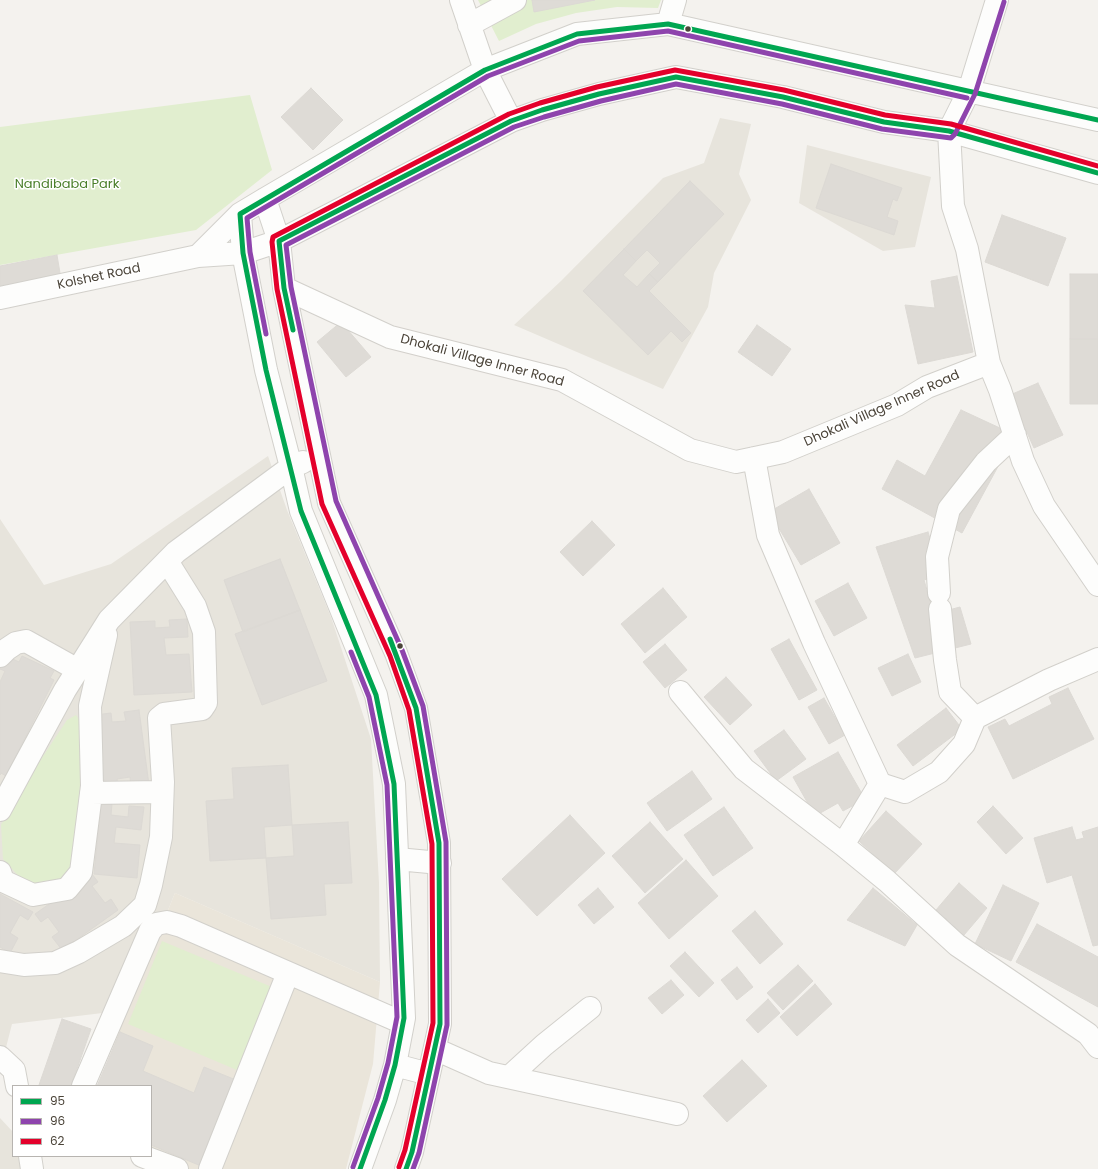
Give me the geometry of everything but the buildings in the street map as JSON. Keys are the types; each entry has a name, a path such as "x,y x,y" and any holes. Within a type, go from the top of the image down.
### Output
{"street":[{"path":"461,0 485,70 511,121"},
{"path":"469,25 515,0"},
{"path":"668,24 675,0"},
{"path":"997,0 969,91 949,131 953,206 967,249 989,363 1000,390 1023,462 1044,506 1098,585"},
{"path":"198,256 240,214 485,70 577,34 668,24 1098,120"},
{"name":"Kolshet Road","path":"0,298 198,256 243,253 279,241 511,121 542,110 599,94 676,77 783,97 884,122 949,131 1098,173"},
{"path":"265,199 279,241 284,288 328,503 396,653 416,708 439,843 440,1024 412,1152 406,1169"},
{"path":"240,214 243,253 266,370 301,510 376,695 394,784 404,1018 395,1065 385,1100 360,1169"},
{"name":"Dhokali Village Inner Road","path":"284,288 390,337 562,380 690,450 736,462 783,452 897,405 927,388 989,363"},
{"path":"975,718 950,692 939,601 937,557 949,509 986,462 1015,435"},
{"path":"1,808 65,690 109,620 176,552 291,467 319,455"},
{"path":"754,458 768,535 814,644 880,784 905,792 939,772 964,744 975,718 1049,680 1098,659"},
{"path":"0,961 24,965 55,963 79,952 123,926 145,906 161,837 162,792 159,718 164,714 202,709 206,703 204,632 195,606 167,561"},
{"path":"0,872 3,881 33,895 67,889 81,872 91,793 90,706 109,620"},
{"path":"0,656 16,643 26,641 78,670"},
{"path":"680,692 744,769 843,845 887,881 957,945 1088,1034 1098,1047"},
{"path":"843,845 880,784"},
{"path":"91,793 162,792"},
{"path":"397,859 440,863"},
{"path":"83,1085 150,931 156,924 167,922 181,926 402,1023"},
{"path":"210,1169 288,973"},
{"path":"509,1077 544,1045 590,1008"},
{"path":"435,1049 489,1073 677,1114"},
{"path":"0,1057 14,1070 17,1085"},
{"path":"395,1065 429,1074"},
{"path":"30,1157 32,1169"},
{"path":"145,1157 177,1169"}],"shaded area":[{"path":"720,118 751,124 739,174 751,200 714,273 708,307 663,389 514,325 561,281 663,178 704,163"},
{"path":"807,145 931,177 915,247 883,251 799,203"},
{"path":"268,456 287,510 331,617 371,739 379,883 380,982 175,893 127,1010 12,1024 0,1071 0,519 44,585 111,564"},
{"path":"175,893 380,982 373,1064 346,1169 179,1169 152,1156 152,1085 99,1085 127,1010"},
{"path":"0,1118 12,1131 12,1157 34,1157 37,1169 0,1169"}],"green space":[{"path":"478,0 661,0 658,8 617,7 576,13 536,24 499,41"},
{"name":"Nandibaba Park","path":"250,95 272,170 196,230 0,265 0,127"},
{"path":"76,715 83,725 79,867 49,889 24,882 3,859 1,825 16,797 67,720"},
{"path":"162,941 279,990 244,1073 128,1024"}],"transit line":[{"name":"96","path":"413,1169 419,1153 447,1025 446,842 423,706 402,650 336,501 291,287 286,245 514,127 601,101 676,84 782,104 882,129 951,138 955,134 975,94 1004,2"},
{"name":"95","path":"360,1169 385,1100 395,1065 404,1018 394,784 376,695 301,511 266,370 243,253 240,214 485,70 577,34 668,24 1098,120"},
{"name":"96","path":"266,334 250,252 247,218 488,76 579,41 668,31 967,98"},
{"name":"62","path":"399,1167 405,1150 433,1023 432,844 409,710 390,656 322,504 277,289 272,242 273,237 509,114 540,103 597,87 675,70 784,90 885,115 951,124 1098,166"},
{"name":"95","path":"293,330 284,288 279,241 511,121 542,110 599,94 676,77 783,97 884,122 949,131 1098,173"},
{"name":"95","path":"390,639 416,708 439,843 440,1024 412,1152 406,1169"},
{"name":"96","path":"351,652 369,697 387,785 397,1017 388,1063 378,1098 353,1167"}]}
